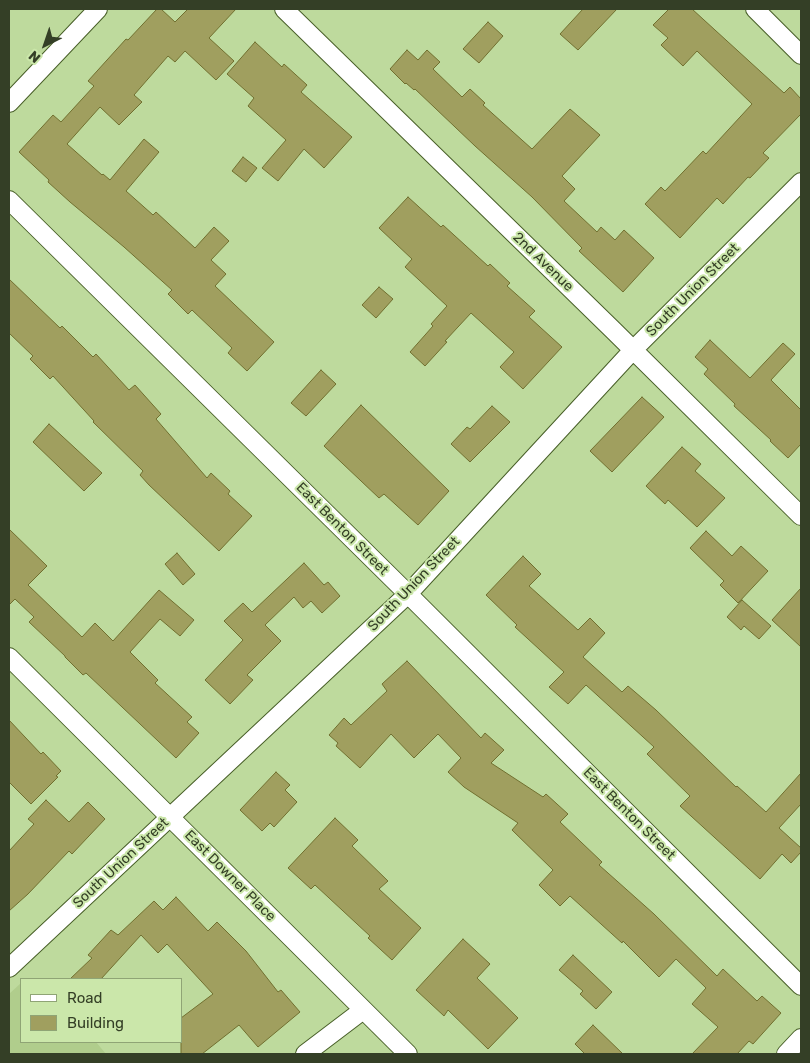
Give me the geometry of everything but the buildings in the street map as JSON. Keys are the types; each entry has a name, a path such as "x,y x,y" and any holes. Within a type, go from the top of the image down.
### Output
{"street":[{"path":"9,103 98,9"},
{"name":"2nd Avenue","path":"284,9 801,516"},
{"path":"755,9 801,55"},
{"name":"South Union Street","path":"9,968 408,594 633,350 801,182"},
{"name":"East Benton Street","path":"9,200 801,986"},
{"name":"East Downer Place","path":"9,657 408,1054"},
{"path":"305,1054 363,1010"},
{"path":"786,1054 801,1038"}],"shaded area":[{"path":"20,984 20,1043 97,1043 106,1054 9,1054 9,994"}]}
